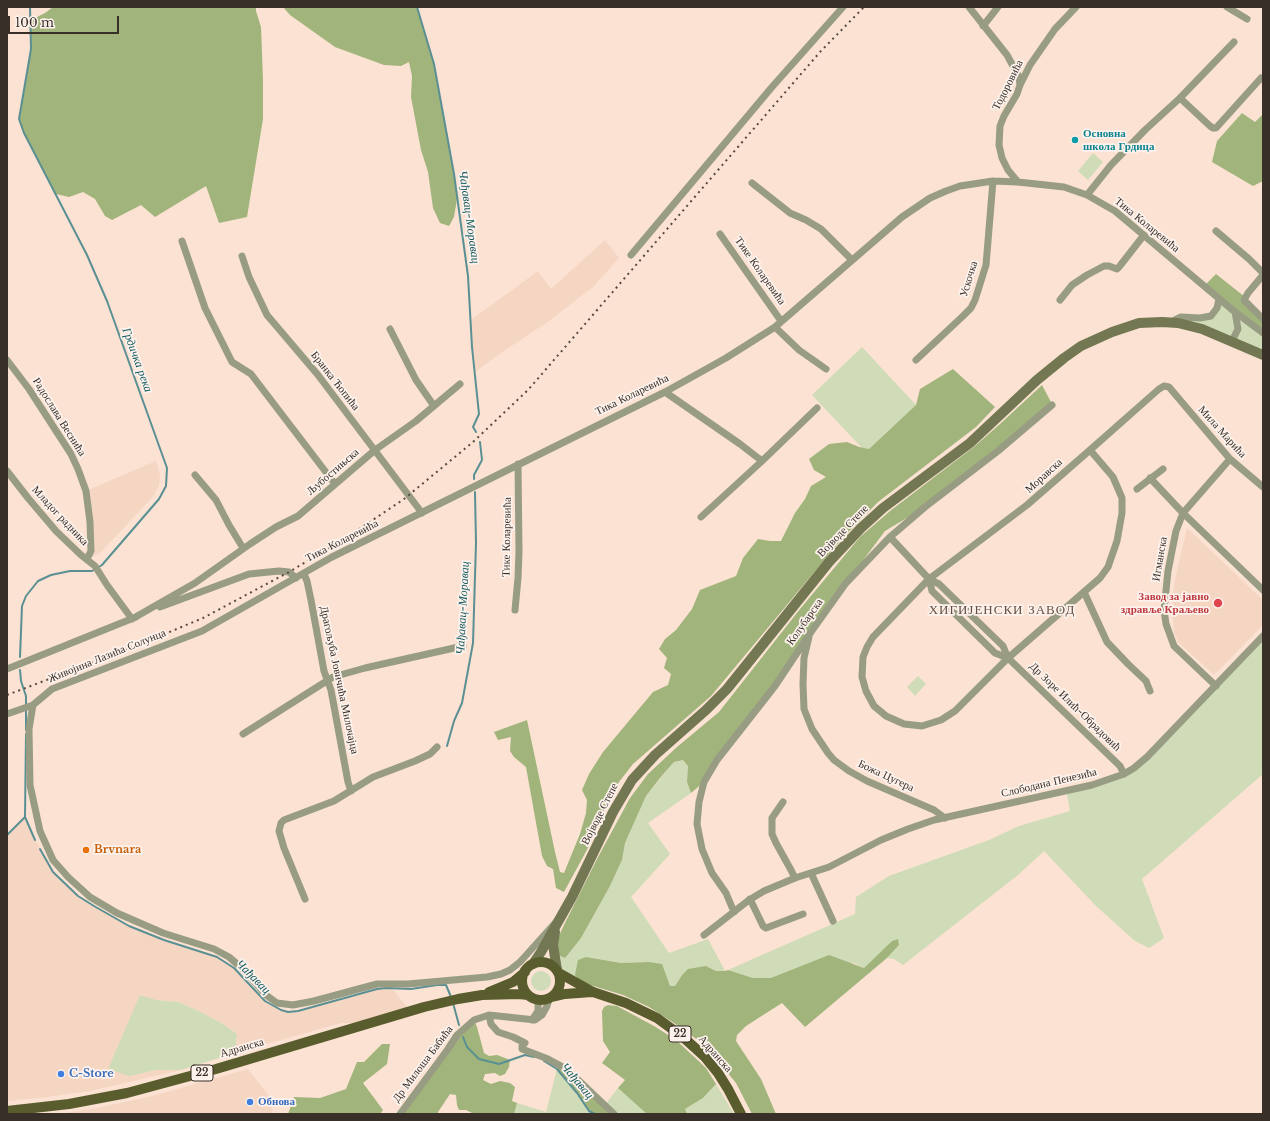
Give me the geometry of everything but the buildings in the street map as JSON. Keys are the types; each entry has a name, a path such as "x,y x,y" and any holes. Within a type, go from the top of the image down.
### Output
{"main road":[{"name":"22","path":"525,972 533,964 540,962 548,963 558,972"},
{"name":"Адранска","path":"482,995 505,986 525,972"},
{"path":"525,972 522,982 528,995"},
{"name":"Адранска","path":"558,972 593,992 638,1008 683,1036 705,1057 718,1073 741,1114"},
{"path":"551,998 560,986 558,972"},
{"name":"Адранска","path":"551,998 565,994 593,992"},
{"name":"Адранска","path":"7,1111 69,1104 142,1089 444,1002 482,995 528,995"},
{"name":"22","path":"528,995 538,1000 551,998"}],"street":[{"path":"631,255 752,110 843,7"},
{"path":"969,7 1007,55 1019,77 1020,85"},
{"path":"984,26 998,7"},
{"name":"Тодоровића","path":"1018,182 1008,170 1002,158 999,136 1000,126 1030,65 1055,29 1076,7"},
{"path":"1227,7 1247,19"},
{"path":"1087,194 1111,165 1145,130 1180,98 1234,42"},
{"path":"1180,98 1210,126 1216,128 1261,78"},
{"name":"Тика Коларевића","path":"296,578 332,557 665,392 726,358 782,321 902,217 930,198 946,190 960,186 993,181 1018,182 1064,187 1087,194 1115,211 1219,299 1263,333"},
{"name":"Ускочка","path":"916,360 971,308 975,300 986,265 993,181"},
{"path":"752,183 790,213 821,229 852,260"},
{"path":"1216,231 1249,259 1263,274 1244,300 1263,319"},
{"name":"Тике Коларевића","path":"720,234 782,321"},
{"path":"1060,300 1078,280 1094,271 1107,266 1114,268 1119,267 1144,236"},
{"path":"182,241 205,308 232,362 251,374 335,484"},
{"name":"Бранка Ћопића","path":"242,256 249,277 267,315 318,375 422,513"},
{"path":"1174,323 1181,317 1200,318 1211,316 1215,311 1219,299"},
{"path":"1232,341 1238,329 1235,312"},
{"name":"Војводе Степе","path":"533,964 586,869 612,812 632,780 655,755 710,707 727,689 829,562 869,520 891,501 974,439 1037,380 1072,352 1094,339 1127,326 1147,323 1174,323 1196,327 1263,355"},
{"path":"775,326 799,350 826,369"},
{"path":"390,329 416,380 434,406"},
{"name":"Радослава Веснића","path":"7,360 29,388 71,454 78,469 86,491 90,522 90,551 88,559"},
{"name":"Љубостињска","path":"132,619 195,583 243,548 276,527 298,516 375,450 416,421 460,384"},
{"name":"Моравска","path":"1090,450 1113,477 1122,498 1122,513 1117,541 1108,567 1100,578 1008,658 955,711 941,720 922,726 904,724 886,716 874,706 866,692 862,677 862,662 867,647 873,637 929,579 1027,505 1159,389 1164,386 1169,387"},
{"name":"Мила Марића","path":"1169,387 1230,459 1263,488"},
{"path":"665,392 740,444 762,462"},
{"name":"Колубарска","path":"734,912 726,893 712,874 702,849 697,824 699,802 704,782 717,760 775,686 810,632 846,583 890,537 925,507 998,451 1052,405"},
{"path":"701,517 762,462 817,408"},
{"name":"Игманска","path":"1216,686 1174,646 1166,624 1164,610 1168,571 1176,531 1183,513 1230,459"},
{"name":"Тике Коларевића","path":"515,610 519,552 518,464"},
{"path":"1137,489 1163,469"},
{"name":"Младог радника","path":"7,471 56,531 95,566 98,573 132,619"},
{"path":"194,475 216,500 243,548"},
{"path":"1150,478 1183,513 1263,590"},
{"name":"Др Зоре Илић-Обрадовић","path":"890,537 929,579 940,584 1003,646 1008,658 1120,766 1124,774"},
{"path":"7,669 178,600 249,574 279,571 289,572 296,578"},
{"name":"Драгољуба Јовичића Милочајца","path":"304,574 311,600 322,660 331,690 351,791"},
{"name":"Живојина Лазића Солунца","path":"10,713 31,706 52,689 202,631 296,578"},
{"name":"Др Зоре Илић-Обрадовић","path":"929,579 932,591 995,654 1008,658"},
{"path":"1084,592 1107,642 1146,681 1150,691"},
{"name":"Божа Цугера","path":"810,632 804,658 804,709 812,729 828,753 834,760 849,771 867,781 934,810 945,818"},
{"name":"Слободана Пенезића","path":"704,935 764,891 795,878 829,867 888,838 934,820 1092,785 1124,774 1148,757 1263,636"},
{"path":"243,734 333,677 365,668 463,646"},
{"path":"31,706 29,729 30,785 40,830 53,860 68,877 90,897 117,913 163,933 214,949 229,957 245,971 266,995 277,1003 293,1005 377,984 408,984 487,977 502,974 517,965 549,928 560,918"},
{"path":"305,899 284,848 280,834 280,826 284,820 334,802 373,777 430,754 437,747"},
{"path":"783,802 772,818 772,834 795,878"},
{"path":"811,873 833,921"},
{"path":"750,900 763,926 766,928 803,914"},
{"name":"Војводе Степе","path":"555,927 553,945 558,972"},
{"path":"532,1020 537,1019 542,1015 551,998"},
{"path":"532,1020 538,1011 538,1000"},
{"path":"489,1015 491,1024 498,1032 525,1043 522,1046 522,1049 548,1059 561,1066 573,1075 614,1114"},
{"name":"Др Милоша Бабића","path":"400,1114 457,1035 474,1020 489,1015 532,1020"}],"shaded area":[{"path":"605,240 619,258 593,287 549,321 474,373 471,320 538,271 551,289"},
{"path":"156,461 160,475 159,486 152,498 99,554 87,559 91,551 86,491"},
{"name":"Завод за јавно здравље Краљево","path":"1187,528 1263,600 1263,625 1214,675 1179,643 1174,633 1172,606 1175,579"},
{"path":"25,817 53,872 78,896 129,926 164,940 217,957 234,968 265,1001 272,1006 288,1012 298,1011 377,989 392,988 410,1011 353,1023 341,1023 235,1053 237,1034 223,1024 178,1002 156,1000 140,996 129,1076 156,1070 181,1070 90,1091 7,1101 7,835"},
{"path":"248,1069 268,1095 273,1114 59,1114 92,1109 152,1096"}],"green space":[{"path":"53,7 256,7 261,27 263,119 247,217 219,223 206,186 155,217 141,205 112,220 105,216 95,199 83,192 69,197 56,194 24,133 19,119 31,49 31,20"},
{"path":"283,7 417,7 434,64 454,174 457,199 454,217 449,226 440,223 433,208 428,172 421,150 411,97 412,76 409,62 401,66 384,65 335,47 290,15"},
{"path":"1242,113 1255,122 1263,114 1263,181 1253,186 1212,162 1217,141"},
{"path":"1093,153 1103,162 1088,180 1078,171"},
{"path":"1216,274 1245,297 1263,319 1263,333 1204,286"},
{"path":"1219,299 1263,333 1263,355 1175,320 1207,317"},
{"path":"862,347 916,405 869,449 862,448 812,395"},
{"path":"953,369 995,407 976,427 878,502 841,540 711,696 633,764 610,797 589,846 564,892 556,888 553,869 547,866 542,856 526,767 514,757 510,751 511,737 498,740 494,732 527,720 555,852 560,872 564,873 580,834 586,813 587,800 582,790 589,774 603,752 653,692 668,685 671,674 664,668 667,658 659,649 665,639 676,630 692,609 700,590 736,576 743,558 758,539 781,541 811,486 826,477 814,470 809,459 829,444 847,442 869,449 916,405 920,389"},
{"path":"1042,385 1052,404 925,507 885,531 846,583 704,782 691,793 687,782 688,766 683,760 674,762 660,778 646,796 625,843 622,860 610,886 581,938 565,958 558,955 556,942 564,925 630,798 648,774 677,747 719,712 800,609 860,537 890,511 975,446"},
{"path":"1263,632 1263,774 1142,879 1164,938 1149,948 1135,941 1096,906 1044,851 1018,875 903,965 894,959 887,958 899,945 897,939 892,941 864,968 854,963 771,978 753,978 728,970 855,914 856,897 889,876 989,840 1019,826 1070,811 1066,789 1114,776 1132,767 1145,756"},
{"path":"918,676 926,684 915,696 907,687"},
{"path":"683,760 688,766 687,782 691,793 648,823 670,854 631,897 669,953 708,939 725,971 716,971 706,966 682,975 675,986 670,986 649,962 621,963 586,957 580,982 560,971 558,955 581,938 610,886 622,860 625,843 646,796 674,762"},
{"path":"898,939 899,945 887,958 805,1027 782,1003 746,1026 737,1035 736,1041 761,1079 776,1114 752,1114 736,1083 717,1060 695,1038 674,1023 649,1007 623,995 580,982 575,975 578,960 586,957 621,963 649,962 662,964 670,986 675,986 688,969 706,966 716,971 728,970 753,978 771,978 829,955 864,968 892,941"},
{"path":"541,971 548,974 551,981 548,988 541,991 534,988 531,981 534,974"},
{"path":"140,995 156,1000 178,1002 223,1024 237,1034 235,1053 181,1070 156,1070 129,1076 108,1069"},
{"path":"608,1005 617,1006 676,1040 706,1068 716,1084 703,1098 685,1109 687,1114 647,1114 618,1088 625,1080 602,1063 610,1052 603,1041 602,1011 604,1007"},
{"path":"474,1020 484,1053 489,1056 497,1055 510,1060 509,1067 505,1074 500,1076 495,1073 485,1074 483,1080 491,1084 500,1081 510,1083 515,1087 512,1101 517,1103 514,1114 474,1114 466,1110 459,1110 456,1095 450,1094 438,1114 405,1114 403,1110 448,1049"},
{"path":"382,1044 390,1044 387,1064 363,1083 383,1110 380,1114 288,1114 294,1097 320,1098 346,1089 357,1062 364,1062"},
{"path":"561,1066 614,1114 595,1114 589,1111 577,1093 557,1069"},
{"path":"557,1069 589,1111 594,1114 514,1114 517,1103 546,1112"},
{"path":"716,1084 734,1114 687,1114 685,1109 703,1098"},
{"path":"618,1088 647,1114 614,1114 605,1105"}],"waterway":[{"name":"Грдичка река","path":"20,657 22,606 26,596 38,581 51,575 70,571 92,571 102,565 159,499 166,486 167,468 107,301 87,255 24,133 19,119 31,49 30,7"},
{"name":"Чађавац-Моравац","path":"417,7 434,64 454,174 468,276 472,347 479,414 473,427 476,432"},
{"name":"Чађавац-Моравац","path":"474,479 474,475 482,460 480,442"},
{"name":"Чађавац-Моравац","path":"447,746 454,721 462,703 473,643 476,543 475,492"},
{"name":"Грдичка река","path":"20,670 21,681 26,696 26,706"},
{"name":"Грдичка река","path":"26,710 26,730"},
{"name":"Грдичка река","path":"26,734 25,817 35,840"},
{"path":"7,835 25,817"},
{"name":"Чађавац","path":"40,849 53,872 78,896 129,926 164,940 217,957 234,968 265,1001 281,1010 288,1012 298,1011 377,989 386,988 411,989 446,985 451,997"},
{"name":"Чађавац","path":"453,1003 459,1025"},
{"name":"Чађавац","path":"463,1037 467,1047 479,1059 499,1064 525,1055 534,1057"},
{"name":"Чађавац","path":"544,1061 557,1069 577,1093 589,1111 595,1114"}],"railway":[{"path":"7,695 136,646 203,618 289,572 343,540 404,499 473,442 528,390 820,52 864,7"}],"place":[{"name":"Основна школа Грдица","path":"1075,140"},
{"name":"Завод за јавно здравље Краљево","path":"1218,603"},
{"name":"Brvnara","path":"86,850"},
{"name":"C-Store","path":"61,1074"},
{"name":"Обнова","path":"250,1102"}],"district":[{"name":"ХИГИЈЕНСКИ ЗАВОД","path":"1002,610"}]}
